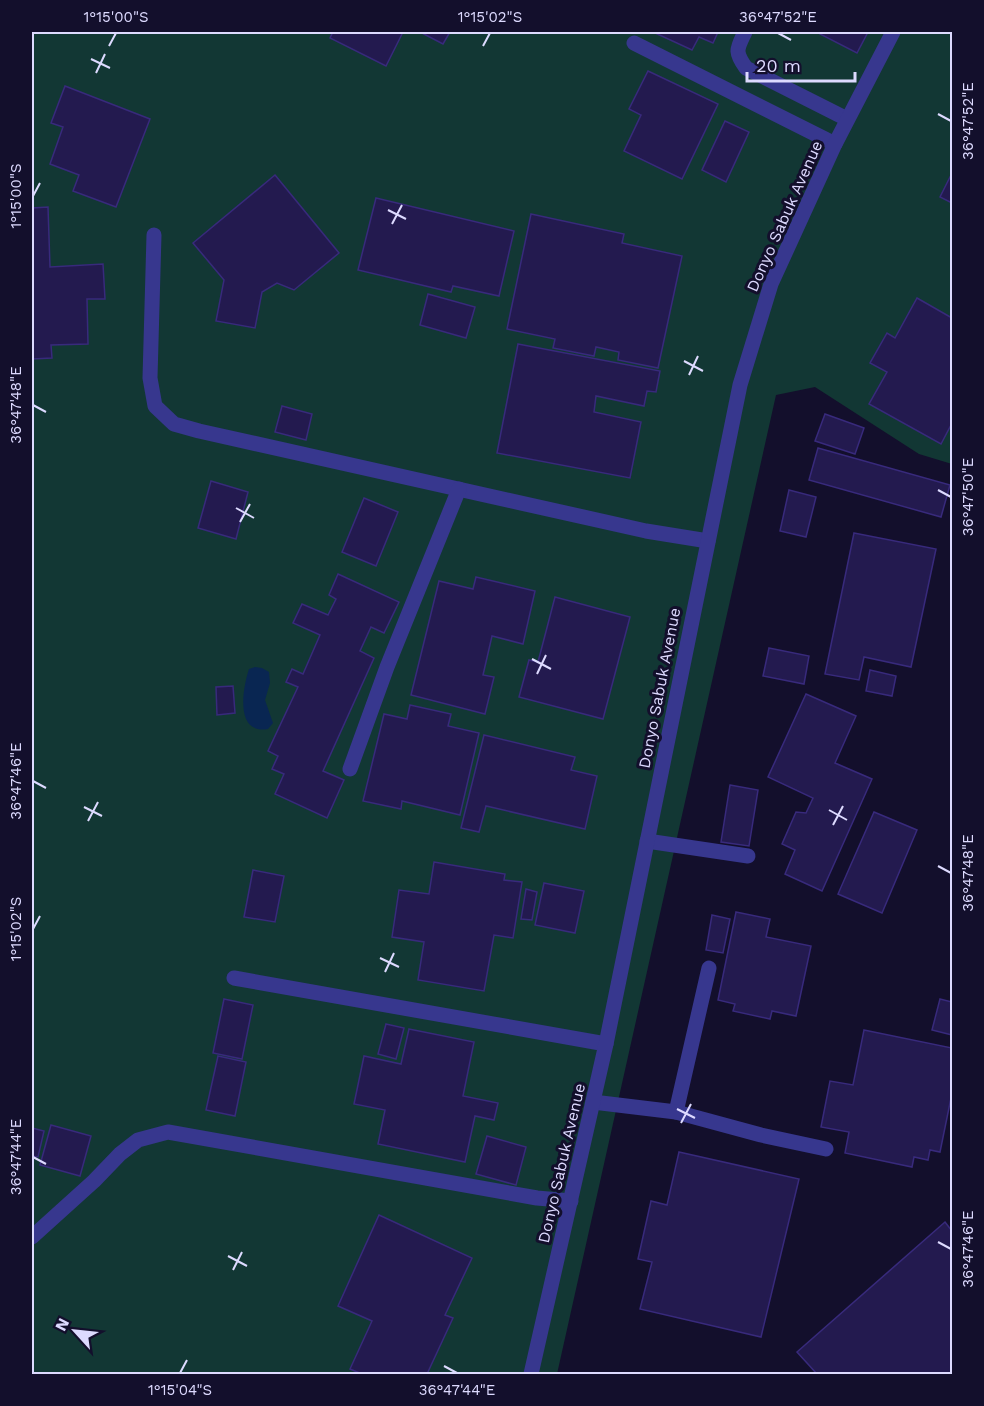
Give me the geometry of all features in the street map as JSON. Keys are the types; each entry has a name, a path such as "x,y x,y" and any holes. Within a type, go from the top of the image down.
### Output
{"street":[{"path":"745,32 737,47 739,58 746,68 847,119"},
{"name":"Donyo Sabuk Avenue","path":"531,1374 606,1044 740,386 771,284 847,119 892,32"},
{"path":"634,43 835,144"},
{"path":"154,235 150,378 155,406 174,424 646,531 708,541"},
{"path":"350,769 387,667 459,489"},
{"path":"647,841 748,856"},
{"path":"676,1112 709,969"},
{"path":"234,978 606,1044"},
{"path":"593,1102 676,1112 761,1135 826,1149"},
{"path":"32,1237 94,1181 120,1154 138,1140 168,1132 525,1196 571,1201"}],"green space":[{"path":"32,32 952,32 952,464 919,454 815,387 776,395 557,1374 32,1374"}],"water":[{"path":"255,667 269,672 270,683 265,700 273,723 268,729 257,729 250,725 243,708 249,669"}],"building":[{"path":"333,32 403,32 386,66 330,38"},
{"path":"420,32 450,32 443,44"},
{"path":"653,32 718,32 713,43 699,37 692,50"},
{"path":"821,32 868,32 857,53 820,34"},
{"path":"648,71 718,104 682,179 624,151 641,115 629,109"},
{"path":"65,86 150,119 116,207 73,191 79,175 50,164 63,127 51,123"},
{"path":"725,121 749,132 726,182 702,170"},
{"path":"952,173 952,203 940,197"},
{"path":"275,175 339,253 294,290 277,283 262,292 255,328 216,321 224,280 193,243"},
{"path":"376,198 514,231 499,296 453,286 451,292 358,270"},
{"path":"48,207 50,267 103,264 105,299 87,299 88,344 51,345 52,358 32,359 32,208"},
{"path":"531,214 624,234 622,243 682,256 658,368 618,360 619,352 596,347 594,356 553,348 555,339 507,329"},
{"path":"428,294 475,307 466,338 420,325"},
{"path":"917,298 952,318 952,423 941,444 869,404 887,372 870,363 887,333 895,338"},
{"path":"518,344 660,371 656,392 647,391 644,406 596,396 594,412 641,422 630,478 497,453"},
{"path":"282,406 312,414 306,440 275,432"},
{"path":"825,414 864,428 855,454 815,441"},
{"path":"818,448 950,485 941,517 809,480"},
{"path":"211,481 248,492 236,539 198,528"},
{"path":"789,490 816,497 806,537 780,531"},
{"path":"364,498 398,512 376,566 342,552"},
{"path":"854,533 936,549 911,667 864,657 859,680 825,674"},
{"path":"338,574 399,602 384,633 371,627 360,651 374,658 323,771 344,780 327,818 275,794 284,774 272,769 278,756 268,751 298,687 286,682 292,669 303,674 320,635 293,623 302,604 328,615 336,599 329,595"},
{"path":"476,577 535,591 523,644 492,636 483,675 494,677 485,714 411,695 439,581 473,589"},
{"path":"555,597 630,617 603,719 519,697 529,660 538,662"},
{"path":"769,648 809,656 804,684 763,676"},
{"path":"870,670 896,676 892,696 866,691"},
{"path":"233,686 235,713 217,715 216,687"},
{"path":"806,694 856,716 835,763 872,779 822,891 785,874 795,850 782,844 796,812 806,813 813,798 768,777"},
{"path":"410,705 451,714 448,726 479,733 460,815 402,801 401,809 363,801 384,714 407,719"},
{"path":"484,735 575,757 571,770 597,776 585,829 486,806 479,832 461,828"},
{"path":"730,785 758,790 749,846 721,842"},
{"path":"874,812 917,830 882,913 838,894"},
{"path":"434,862 505,874 504,880 522,882 513,938 494,935 484,991 418,980 424,942 392,937 399,890 429,894"},
{"path":"253,870 284,876 275,922 244,917"},
{"path":"544,883 584,891 575,933 535,925"},
{"path":"526,889 537,892 532,920 521,919"},
{"path":"736,912 770,919 766,937 811,946 796,1016 772,1011 770,1019 733,1011 735,1004 718,1000"},
{"path":"712,915 730,919 723,953 706,950"},
{"path":"224,999 253,1005 242,1059 213,1053"},
{"path":"940,999 952,1002 952,1035 932,1030"},
{"path":"386,1024 404,1028 396,1059 378,1054"},
{"path":"409,1029 474,1042 463,1096 498,1103 494,1120 475,1116 465,1162 378,1144 385,1110 354,1104 364,1056 401,1064"},
{"path":"864,1030 952,1048 952,1098 940,1152 930,1150 928,1160 914,1157 912,1167 845,1153 849,1132 821,1127 830,1081 853,1085"},
{"path":"218,1056 246,1062 235,1116 206,1110"},
{"path":"51,1125 91,1136 80,1176 40,1165"},
{"path":"32,1128 44,1131 38,1157 32,1156"},
{"path":"487,1136 526,1147 516,1185 476,1174"},
{"path":"679,1152 799,1179 761,1337 640,1309 652,1262 638,1259 651,1201 667,1205"},
{"path":"379,1215 472,1258 445,1315 453,1318 427,1374 362,1374 350,1369 372,1321 338,1306"},
{"path":"945,1222 952,1231 952,1374 817,1374 797,1352"}]}
